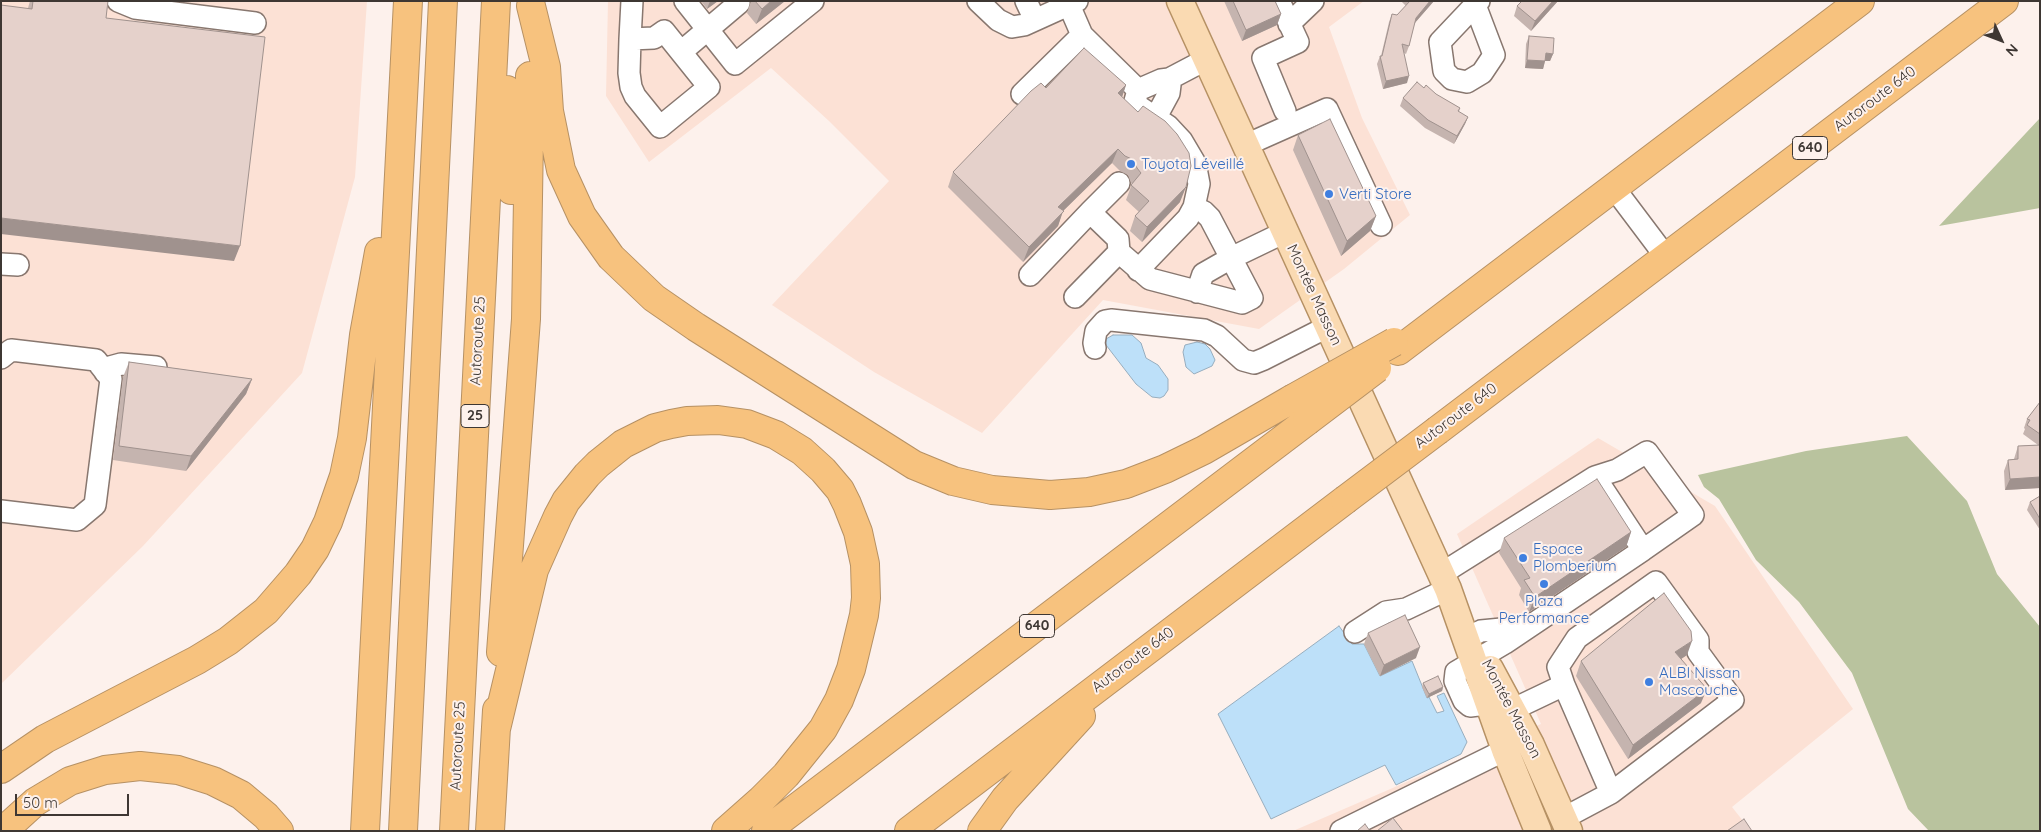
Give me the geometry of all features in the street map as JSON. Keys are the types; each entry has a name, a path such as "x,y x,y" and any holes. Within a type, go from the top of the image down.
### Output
{"highway":[{"path":"365,831 408,1"},
{"path":"403,831 443,1"},
{"name":"Autoroute 25","path":"454,831 496,1"},
{"path":"504,1 515,353 508,544"},
{"path":"532,3 546,68 549,111 561,170 582,216 611,257 654,298 687,322 914,465 953,481 992,490 1050,495 1089,492 1126,484 1300,410 1454,309 1860,1"},
{"name":"Autoroute 640","path":"909,831 2004,1"},
{"path":"490,831 508,544 526,319 532,3"},
{"path":"1,769 45,739 197,660 228,641 255,621 276,601 315,549 334,508 348,458 355,416 364,335 400,134"},
{"name":"640","path":"766,831 1300,410"},
{"path":"496,729 534,570 566,501 586,476 623,444 655,428 670,424 687,421 718,420 748,424 769,432 802,451 823,470 840,490 854,518 863,548 866,598 851,670 839,700 823,729 786,775 726,831"},
{"path":"982,831 1018,784 1130,663"},
{"path":"3,831 35,802 70,781 105,770 140,766 178,770 221,784 253,805 279,831"}],"main road":[{"name":"Montée Masson","path":"1180,1 1329,326 1516,743 1567,824"},
{"name":"Montée Masson","path":"1516,743 1538,831"}],"street":[{"path":"118,1 135,8 255,22"},
{"path":"630,40 654,38 664,31 709,87 660,127 635,96 631,87 630,40 632,1"},
{"path":"685,1 735,64 813,1"},
{"path":"978,1 1004,25 1019,27 1073,3 1082,35 1138,90"},
{"path":"1026,1 1036,20"},
{"path":"1279,1 1298,42 1263,58 1288,118"},
{"path":"1289,24 1313,1"},
{"path":"681,52 739,3"},
{"path":"1022,94 1082,35"},
{"path":"1138,90 1168,79 1206,60"},
{"path":"1156,116 1169,93 1170,85 1168,79"},
{"path":"1138,90 1135,101 1138,106 1156,116 1175,132 1195,163 1199,184 1194,207 1176,232 1138,270"},
{"path":"1243,139 1288,118 1327,108 1382,225"},
{"path":"1030,275 1120,182"},
{"path":"1614,188 1666,257"},
{"path":"1090,212 1118,239 1119,252 1150,279 1242,303 1252,298 1210,218 1204,212 1194,207"},
{"path":"1197,292 1203,274 1231,258 1286,232"},
{"path":"1074,297 1119,252"},
{"path":"1096,348 1094,343 1096,331 1105,321 1110,320 1204,330 1217,336 1243,360 1254,363 1329,326"},
{"path":"1,358 11,350 96,360 111,379 95,505 77,520 1,511"},
{"path":"105,372 110,367 121,364 178,370"},
{"path":"1355,632 1386,612 1406,609 1595,477 1618,470 1647,452 1693,516 1537,622 1474,648"},
{"path":"1595,477 1643,550"},
{"path":"1567,824 1611,793 1733,700 1698,652 1698,640 1656,582 1576,638 1558,667 1564,686 1611,793"},
{"path":"1500,706 1564,686"},
{"path":"1341,831 1516,743"}],"shaded area":[{"path":"1,1 367,1 355,177 302,373 143,546 1,684"},
{"path":"608,1 1364,1 1329,27 1362,118 1410,215 1344,269 1259,329 1103,300 982,433 874,372 772,305 889,181 829,121 771,68 649,162 606,96"},
{"path":"1598,438 1715,506 1853,709 1732,807 1751,831 1293,831 1541,724 1457,534"}],"green space":[{"path":"2040,118 2040,208 1939,226 1968,195"},
{"path":"1907,436 1967,501 1997,574 2040,627 2040,831 1929,831 1908,809 1852,673 1799,602 1756,560 1719,499 1704,487 1698,475 1806,451"}],"water":[{"path":"1113,335 1132,335 1141,343 1146,358 1158,365 1168,379 1168,390 1164,396 1160,398 1152,397 1136,384 1106,345 1106,339"},
{"path":"1197,342 1205,344 1210,349 1215,360 1212,366 1194,374 1186,367 1183,352 1185,345"},
{"path":"1339,626 1352,644 1364,644 1380,676 1412,661 1427,698 1429,697 1437,713 1444,711 1437,696 1444,693 1467,742 1461,754 1396,785 1385,765 1271,819 1218,714"}],"building":[{"path":"33,1 108,1 106,18 265,37 240,246 1,218 1,5 32,9"},
{"path":"755,1 771,1 762,9"},
{"path":"1233,1 1275,1 1281,14 1246,30"},
{"path":"1410,1 1430,1 1416,18 1409,46 1402,44 1409,76 1386,81 1380,56 1382,56 1392,14 1397,15"},
{"path":"1522,1 1553,1 1535,21 1517,6"},
{"path":"1529,36 1554,38 1553,54 1546,53 1545,61 1527,60"},
{"path":"1084,48 1126,85 1118,93 1138,112 1143,106 1165,121 1177,134 1189,153 1191,166 1186,187 1147,227 1135,216 1149,201 1131,185 1141,173 1134,160 1125,156 1118,149 1058,207 1064,211 1029,247 953,172 1031,91 1041,83 1046,88"},
{"path":"1417,82 1424,88 1426,85 1436,94 1460,108 1458,111 1468,117 1457,136 1428,120 1403,98"},
{"path":"1330,119 1376,216 1347,241 1298,135"},
{"path":"129,362 252,379 191,456 119,446"},
{"path":"2040,402 2040,434 2027,425 2030,420 2027,419"},
{"path":"2040,445 2040,477 2010,479 2008,460 2018,459 2018,446"},
{"path":"1597,479 1631,532 1535,597 1524,580 1530,578 1504,538"},
{"path":"2040,496 2040,519 2030,502"},
{"path":"1664,593 1691,631 1692,641 1675,652 1707,689 1633,745 1581,661"},
{"path":"1405,615 1420,647 1384,665 1368,633"},
{"path":"1438,676 1443,687 1429,694 1423,683"},
{"path":"1393,818 1403,831 1377,831"},
{"path":"1744,819 1752,831 1727,831"},
{"path":"1365,824 1370,831 1357,831"}],"place":[{"name":"Toyota Léveillé","path":"1131,164"},
{"name":"Verti Store","path":"1329,194"},
{"name":"Espace Plomberium","path":"1523,558"},
{"name":"Plaza Performance","path":"1544,584"},
{"name":"ALBI Nissan Mascouche","path":"1649,682"}]}
